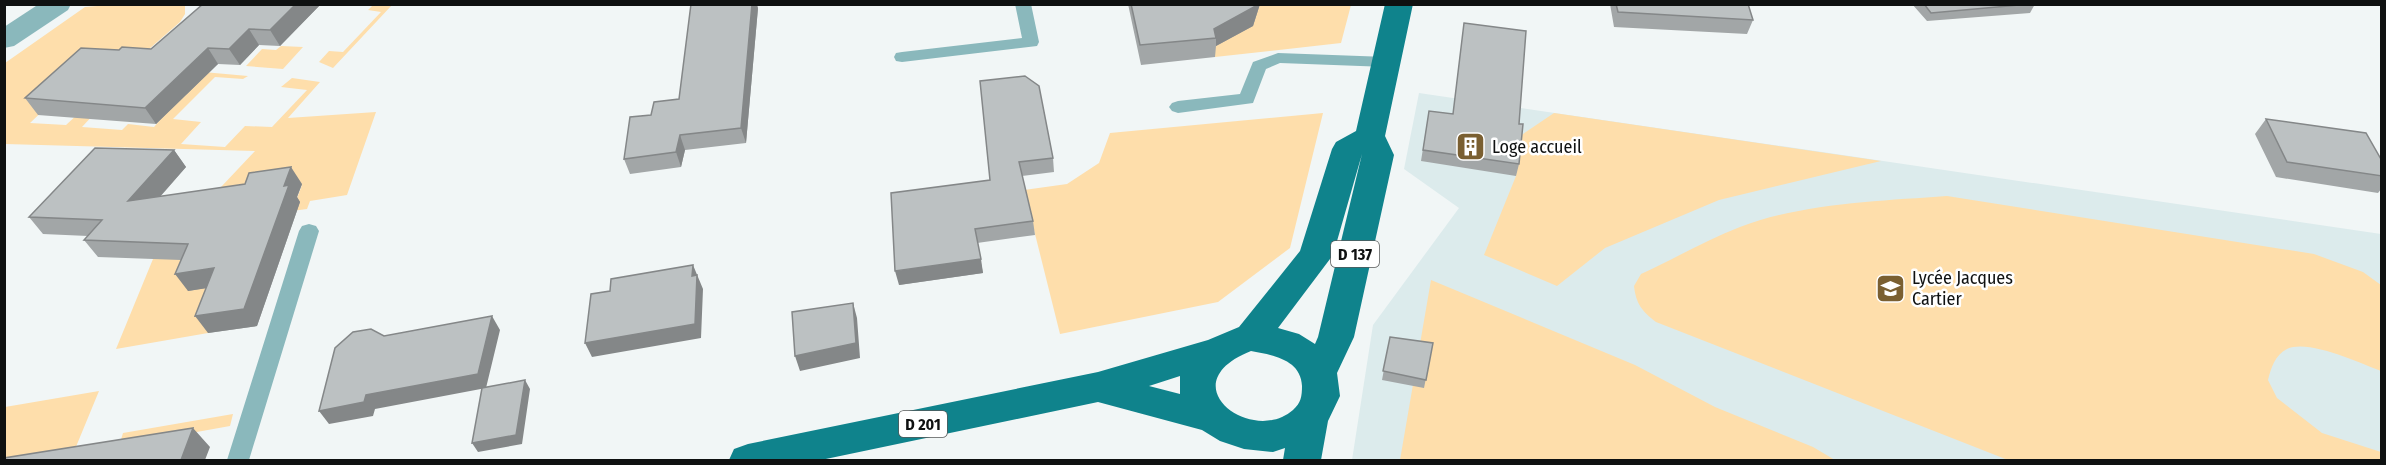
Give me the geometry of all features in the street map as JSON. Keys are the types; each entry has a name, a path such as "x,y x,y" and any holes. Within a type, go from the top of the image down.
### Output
{"main road":[{"name":"D 137","path":"1320,370 1336,336 1378,155 1370,136 1399,4"},
{"name":"D 137","path":"1251,337 1316,255 1347,149 1370,136"},
{"path":"1251,337 1273,338 1292,345 1308,356 1320,370 1323,388 1320,404 1310,418 1294,430 1274,436 1228,436 1201,402 1197,384 1201,366 1213,352 1232,341 1251,337"},
{"name":"D 201","path":"748,460 1098,387 1213,352"},
{"name":"D 201","path":"1098,387 1228,436"},
{"path":"1302,460 1310,418"}],"street":[{"path":"4,40 58,4"}],"lane":[{"path":"902,57 1031,42 1023,4"},
{"path":"1178,107 1247,99 1259,66 1278,58 1387,62"},
{"path":"238,460 309,231"}],"shaded area":[{"path":"185,5 185,14 180,22 133,63 71,84 30,123 66,125 80,112 95,113 82,127 122,130 128,124 154,127 192,71 248,76 243,79 215,77 173,119 201,122 181,144 225,147 245,126 272,127 307,90 281,87 292,78 320,82 288,118 376,112 347,195 310,201 307,209 292,211 302,185 219,305 208,333 116,349 153,259 255,151 5,144 5,63 85,7"},
{"path":"373,5 392,5 333,68 319,62 329,51 343,52 381,12 368,10"},
{"path":"1260,5 1351,5 1341,43 1215,57 1211,38"},
{"path":"281,46 303,47 283,69 246,66 262,49 276,50"},
{"name":"Lycée Jacques Cartier","path":"1419,93 2381,234 2381,460 1352,460 1373,325 1459,208 1404,169"},
{"path":"1323,113 1290,248 1218,302 1060,334 1024,190 1067,184 1099,163 1110,133"},
{"path":"1554,113 1881,161 1719,200 1605,248 1557,286 1484,255 1516,176 1520,136"},
{"path":"1947,196 2314,254 2363,272 2381,285 2381,371 2321,349 2296,347 2287,349 2279,355 2272,366 2268,380 2277,398 2322,433 2381,452 2381,460 2008,460 1656,322 1643,311 1636,298 1634,286 1641,274 1715,238 1764,219 1842,204"},
{"path":"1431,280 1635,365 1715,407 1813,447 1835,460 1400,460"},
{"path":"99,391 73,454 5,460 5,407"},
{"path":"233,414 230,426 119,446 123,433"}],"building":[{"path":"203,4 296,4 270,30 249,29 229,49 208,48 145,108 25,98 81,48 151,49"},
{"path":"691,4 752,4 741,128 680,135 676,152 624,159 630,117 651,115 654,102 679,99"},
{"path":"1131,4 1255,4 1254,7 1214,29 1216,38 1140,45"},
{"path":"1616,4 1748,4 1753,20 1618,12"},
{"path":"1924,4 2030,4 1931,13"},
{"path":"1464,23 1526,31 1519,124 1523,124 1519,164 1423,150 1429,111 1453,114"},
{"path":"1025,76 1039,86 1053,158 1019,162 1033,221 975,229 981,259 895,271 891,193 990,180 980,81"},
{"path":"2266,119 2366,133 2382,161 2382,176 2287,162"},
{"path":"95,148 174,150 128,201 245,184 249,173 291,167 284,186 289,185 244,309 195,316 214,268 175,274 188,244 84,240 102,220 29,217"},
{"path":"693,265 692,276 697,275 695,324 585,343 591,294 610,291 611,279"},
{"path":"853,303 856,343 795,356 792,312"},
{"path":"492,316 478,374 366,395 364,402 319,411 335,348 353,332 371,329 384,336"},
{"path":"1390,337 1433,343 1426,380 1383,371"},
{"path":"525,380 516,435 472,443 482,388"},
{"path":"193,428 181,460 4,460 4,458"}],"place":[{"name":"Loge accueil","path":"1471,147"},
{"name":"Lycée Jacques Cartier","path":"1891,288"}]}
